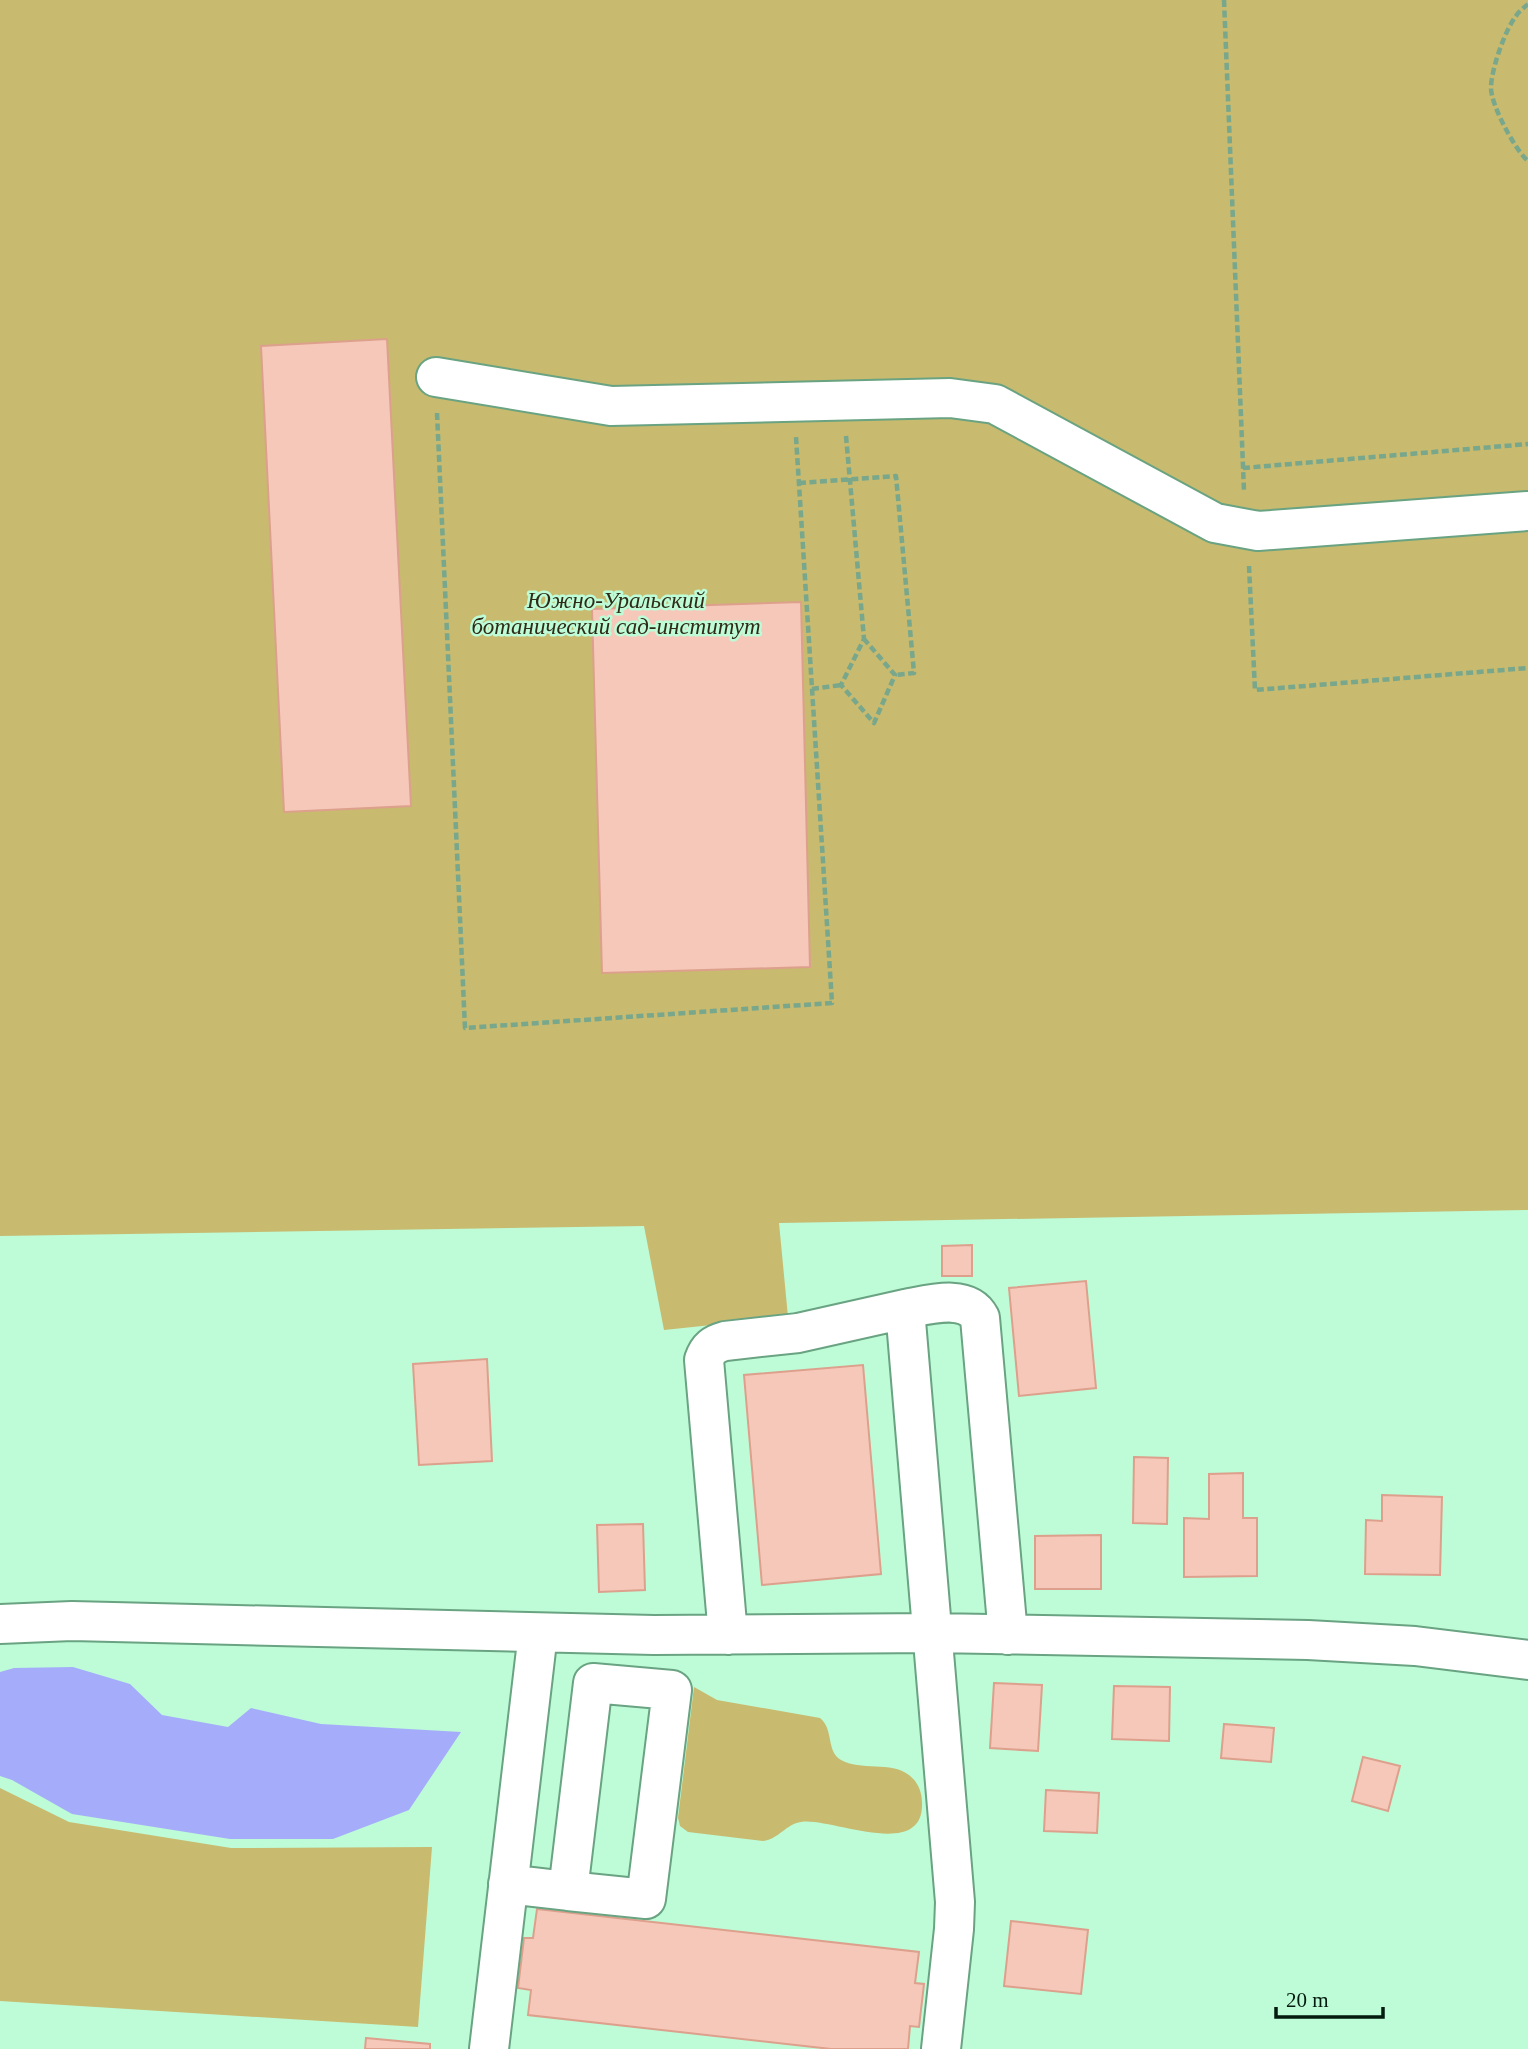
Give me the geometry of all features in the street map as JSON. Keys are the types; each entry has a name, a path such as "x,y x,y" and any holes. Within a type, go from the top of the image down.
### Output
{"street":[{"path":"436,377 611,406 950,398 995,404 1215,523 1258,531 1528,511"},
{"path":"728,1635 704,1360 706,1353 716,1343 726,1341 798,1333 905,1309 961,1303 973,1308 980,1318 1008,1635"},
{"path":"905,1309 955,1902 941,2049"},
{"path":"0,1624 72,1621 537,1633 933,1633 1358,1642 1473,1652 1528,1660"},
{"path":"489,2049 510,1962 508,1884 537,1633"},
{"path":"508,1884 568,1891 646,1899 672,1690 593,1683 568,1891"}],"path":[{"path":"1224,0 1243,468 1528,444"},
{"path":"1528,4 1516,16 1499,52 1490,89 1503,125 1528,161"},
{"path":"436,377 465,1028 832,1003 793,402"},
{"path":"841,685 864,639 842,400"},
{"path":"799,482 896,476 914,673 895,676"},
{"path":"1247,529 1255,691 1528,668"},
{"path":"864,639 895,676"},
{"path":"841,685 874,723 895,676"},
{"path":"812,689 841,685"}],"green space":[{"name":"Южно-Уральский ботанический сад-институт","path":"0,0 1528,0 1528,1210 779,1223 788,1317 664,1330 644,1226 0,1236"},
{"path":"694,1687 717,1700 820,1718 827,1728 833,1752 841,1760 857,1765 893,1768 912,1778 921,1795 919,1821 908,1830 892,1834 801,1822 763,1841 688,1832 680,1826 678,1818"},
{"path":"0,1788 69,1822 231,1848 432,1847 418,2027 0,2001"}],"water":[{"path":"73,1667 130,1684 162,1715 228,1727 251,1708 321,1724 461,1732 409,1810 333,1839 230,1839 72,1814 0,1776 0,1672 14,1668"}],"building":[{"path":"387,339 411,806 284,812 261,346"},
{"path":"801,602 810,967 602,973 592,609"},
{"path":"972,1245 972,1276 942,1276 942,1246"},
{"path":"1086,1281 1096,1388 1019,1396 1009,1288"},
{"path":"487,1359 492,1461 419,1465 413,1364"},
{"path":"863,1365 881,1574 762,1585 744,1375"},
{"path":"1134,1457 1168,1458 1167,1524 1133,1523"},
{"path":"1243,1473 1243,1518 1257,1518 1257,1576 1184,1577 1184,1518 1209,1519 1209,1474"},
{"path":"1382,1495 1442,1497 1440,1575 1365,1574 1366,1520 1382,1521"},
{"path":"643,1524 645,1590 599,1592 597,1525"},
{"path":"1101,1535 1101,1589 1035,1589 1035,1536"},
{"path":"994,1683 1042,1685 1038,1751 990,1748"},
{"path":"1114,1686 1170,1687 1169,1741 1112,1739"},
{"path":"1224,1724 1274,1728 1271,1762 1221,1758"},
{"path":"1363,1757 1400,1766 1388,1811 1352,1801"},
{"path":"1046,1790 1099,1793 1097,1833 1044,1831"},
{"path":"537,1909 919,1952 915,1983 924,1984 919,2027 910,2026 908,2049 831,2049 528,2015 531,1990 518,1988 524,1938 533,1938"},
{"path":"1011,1921 1088,1930 1081,1994 1004,1986"},
{"path":"366,2038 430,2044 430,2049 365,2049"}]}
